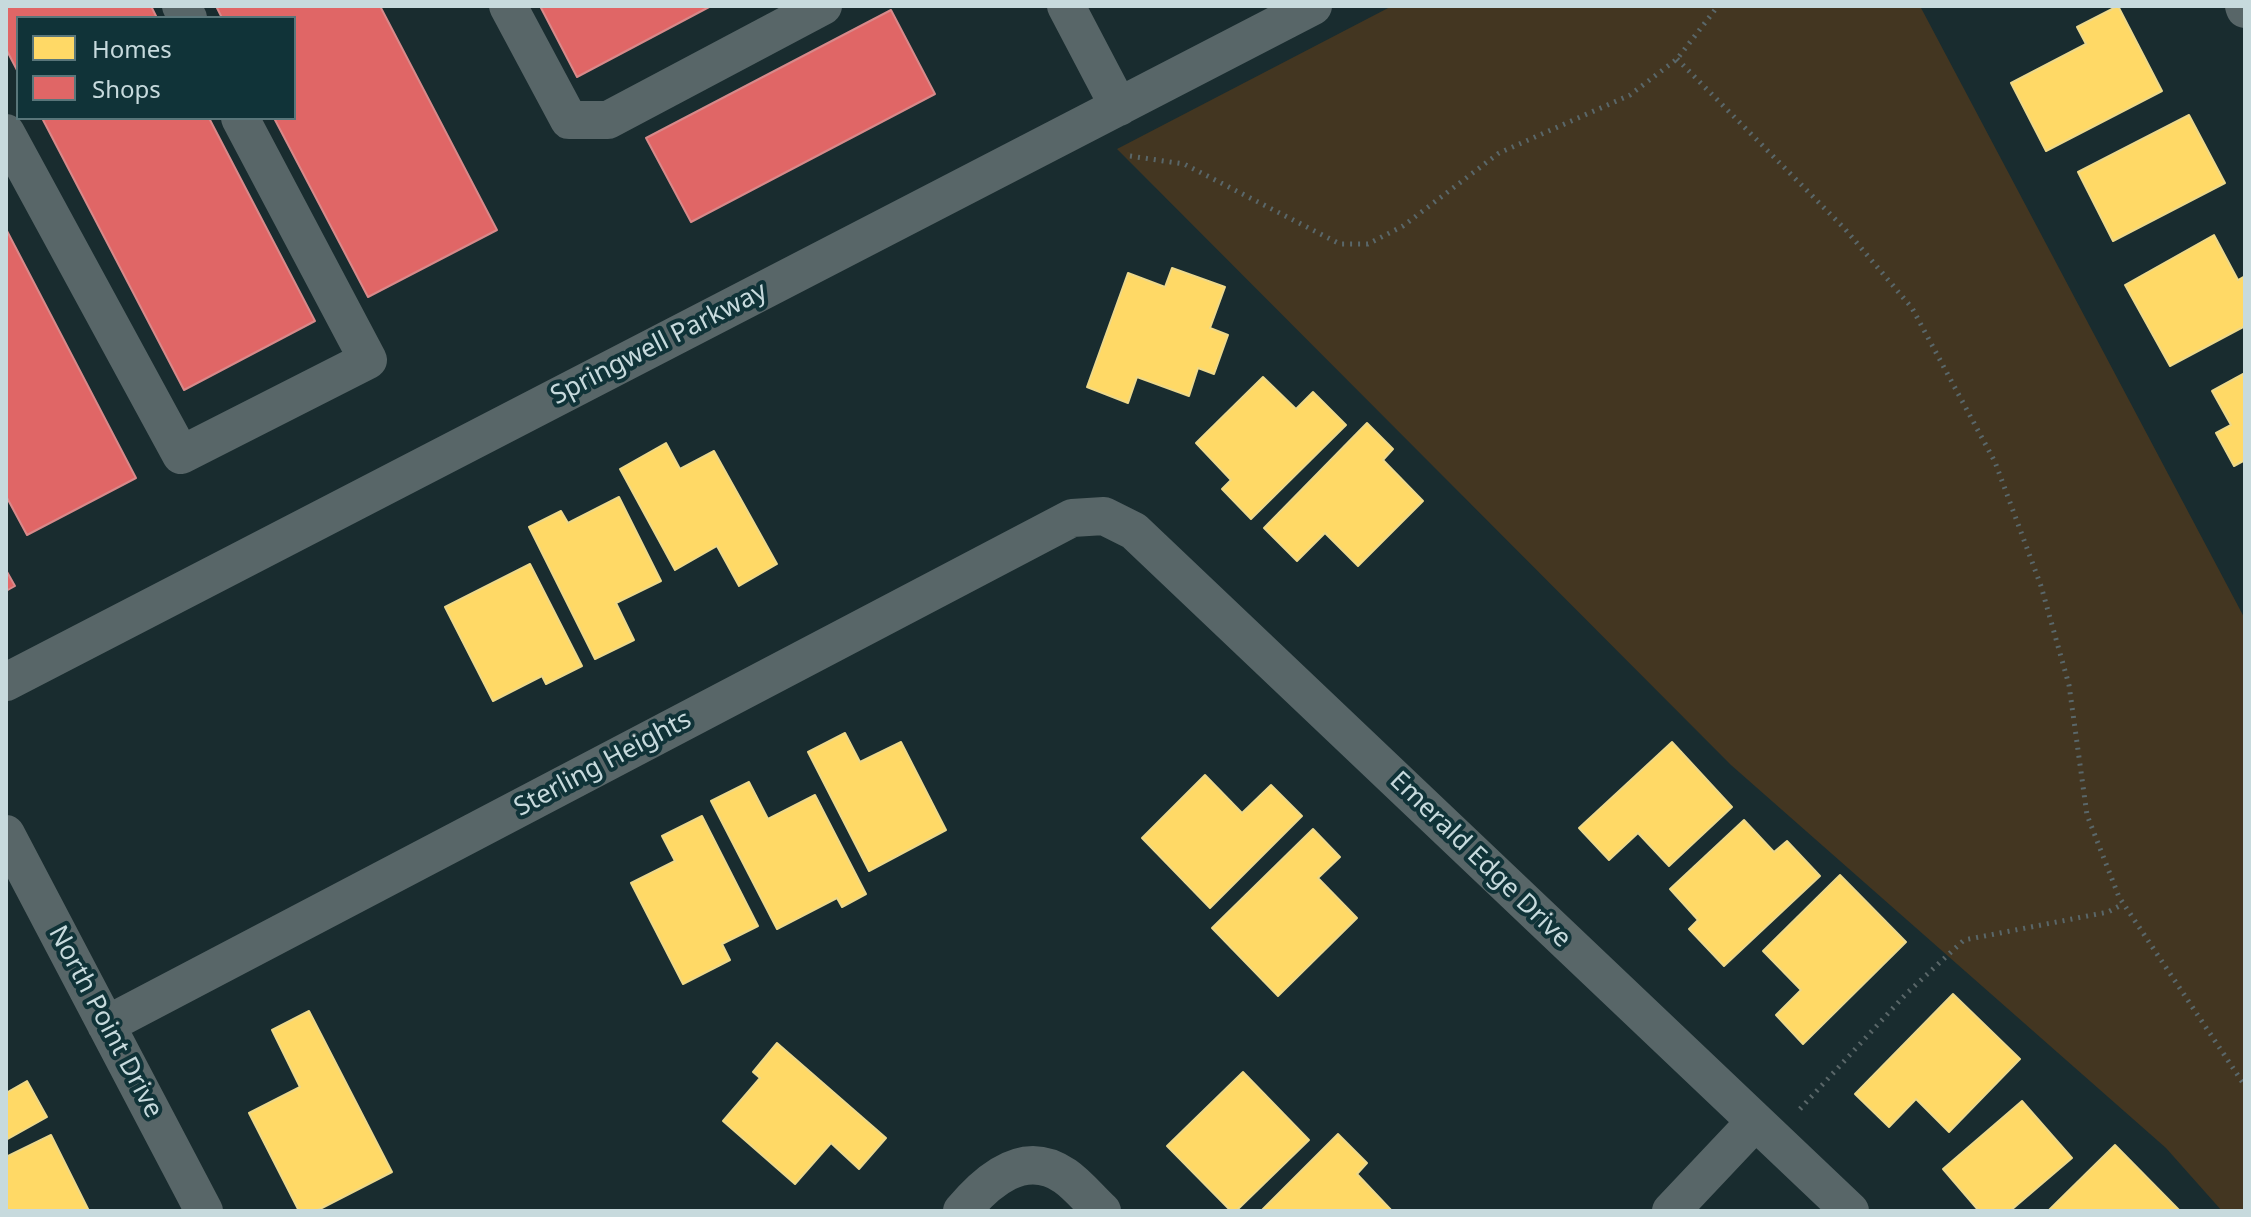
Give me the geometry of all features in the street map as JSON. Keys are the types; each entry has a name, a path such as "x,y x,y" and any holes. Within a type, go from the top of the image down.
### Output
{"street":[{"path":"508,6 569,120 608,120 823,6"},
{"path":"1066,6 1119,107"},
{"name":"Springwell Parkway","path":"6,682 1313,6"},
{"path":"6,133 181,455 368,360 241,120"},
{"name":"Sterling Heights","path":"106,1025 1072,518 1104,516"},
{"name":"Emerald Edge Drive","path":"1104,516 1134,531 1850,1211"},
{"name":"North Point Drive","path":"6,834 204,1211"},
{"path":"1671,1211 1764,1131"},
{"path":"962,1211 984,1184 1003,1172 1026,1165 1045,1167 1064,1175 1102,1211"}],"path":[{"path":"1130,156 1184,164 1340,244 1368,244 1403,226 1499,153 1630,95 1677,59 1718,6"},
{"path":"1677,59 1845,229 1912,308 1987,448 2041,586 2069,685 2087,815 2123,904 2245,1086"},
{"path":"1764,1131 1964,940 2108,912 2123,904"}],"shaded area":[{"path":"1392,6 1920,6 2245,619 2245,1211 2222,1211 2166,1148 1731,765 1117,149"}],"building: Homes":[{"path":"2118,6 2162,91 2046,151 2011,83 2086,44 2077,27"},
{"path":"2189,115 2225,183 2113,241 2078,172"},
{"path":"2214,235 2238,280 2245,276 2245,326 2170,366 2125,285"},
{"path":"1172,268 1225,287 1210,328 1228,335 1214,374 1198,368 1189,396 1137,377 1128,403 1087,387 1128,273 1165,287"},
{"path":"2245,373 2245,460 2234,466 2216,433 2231,425 2212,391"},
{"path":"1263,377 1296,409 1313,392 1346,425 1251,519 1222,489 1231,480 1196,443"},
{"path":"1367,423 1393,449 1383,460 1423,501 1358,566 1325,533 1297,561 1264,528"},
{"path":"666,443 680,469 714,451 777,564 739,586 717,546 675,570 620,469"},
{"path":"619,497 661,581 616,603 634,640 595,659 529,527 561,511 568,523"},
{"path":"530,564 582,666 546,684 542,676 493,701 445,607"},
{"path":"845,733 860,762 901,742 946,830 869,871 808,752"},
{"path":"1672,742 1732,807 1669,866 1638,833 1609,860 1579,828"},
{"path":"1205,775 1242,813 1271,785 1302,816 1210,908 1142,838"},
{"path":"749,782 768,819 815,795 866,894 842,907 837,898 777,929 711,801"},
{"path":"702,816 758,926 722,944 730,960 683,984 631,883 675,861 662,836"},
{"path":"1744,820 1774,852 1787,841 1820,876 1724,966 1689,929 1698,920 1670,889"},
{"path":"1313,829 1340,857 1318,878 1357,918 1278,996 1212,928"},
{"path":"1840,875 1906,942 1803,1044 1776,1015 1801,990 1763,951"},
{"path":"1953,994 2020,1059 1949,1132 1916,1099 1889,1127 1855,1094"},
{"path":"309,1011 392,1172 316,1211 299,1211 249,1113 300,1087 272,1030"},
{"path":"777,1043 886,1138 859,1169 831,1143 795,1184 723,1121 760,1078 753,1072"},
{"path":"1243,1072 1309,1140 1236,1211 1231,1211 1167,1146"},
{"path":"27,1081 47,1117 6,1140 6,1093"},
{"path":"2022,1101 2072,1158 2010,1211 1979,1211 1943,1169"},
{"path":"1338,1134 1367,1163 1357,1174 1392,1211 1261,1211"},
{"path":"51,1135 89,1211 6,1211 6,1157"},
{"path":"2115,1145 2180,1211 2048,1211"}],"building: Shops":[{"path":"6,6 151,6 156,16 16,16 16,68 6,49"},
{"path":"216,6 380,6 497,230 368,297 275,120 296,120 296,16 221,16"},
{"path":"540,6 711,6 577,77"},
{"path":"891,10 935,94 691,222 646,138"},
{"path":"43,120 210,120 315,321 184,390"},
{"path":"6,229 136,478 27,535 6,496"},
{"path":"6,570 15,586 6,591"}]}
